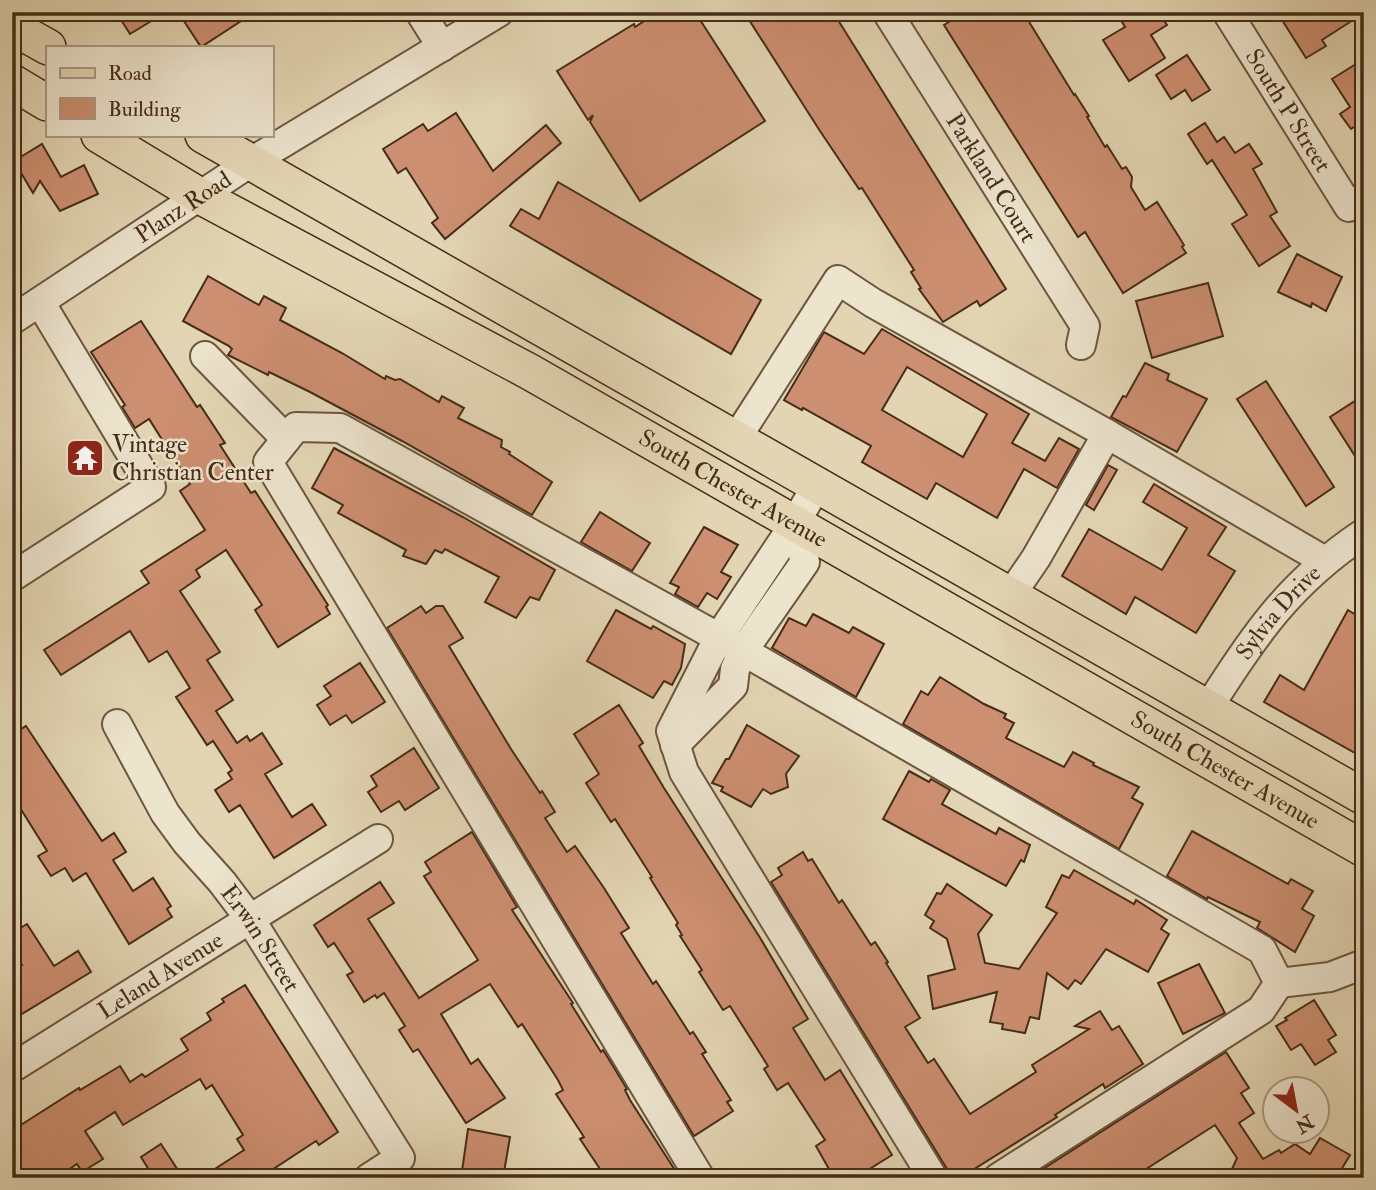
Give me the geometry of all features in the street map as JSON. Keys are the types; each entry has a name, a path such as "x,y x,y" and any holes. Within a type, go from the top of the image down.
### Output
{"main road":[{"path":"12,27 46,46"},
{"name":"South Chester Avenue","path":"101,136 200,196 530,372 1364,849"},
{"name":"South Chester Avenue","path":"205,136 1364,797"}],"street":[{"path":"420,12 442,47"},
{"name":"Planz Road","path":"12,320 251,162 499,12"},
{"name":"Parkland Court","path":"887,12 1085,326 1081,345"},
{"name":"South P Street","path":"1227,12 1356,202"},
{"path":"736,439 838,280 873,303 1107,434 1325,561"},
{"path":"12,577 151,487 40,302"},
{"path":"205,356 286,439"},
{"path":"700,1178 268,462 296,427 340,428 744,651 1262,950 1279,983"},
{"path":"1010,596 1036,558 1107,434"},
{"path":"817,485 795,523 719,637 671,732 684,772 933,1178"},
{"path":"675,744 733,686 735,669 744,651 806,562 795,523"},
{"name":"Sylvia Drive","path":"1208,708 1271,615 1304,579 1364,533"},
{"name":"Erwin Street","path":"117,723 165,813 250,919 400,1158 369,1178"},
{"name":"Leland Avenue","path":"12,1068 379,839"},
{"path":"998,1178 1261,1010 1279,983 1330,977 1364,964"}],"building":[{"path":"116,12 166,12 130,34"},
{"path":"178,12 255,12 203,46"},
{"path":"658,12 695,12 765,121 640,201 590,122 593,115 588,120 557,71"},
{"path":"744,12 833,12 1006,289 980,306 977,301 943,322 919,289 921,288 911,272 914,270 862,188 859,189 820,131"},
{"path":"965,12 1023,12 1089,116 1087,117 1105,147 1107,145 1122,169 1126,167 1132,177 1131,187 1145,210 1157,202 1184,245 1182,247 1186,253 1123,293 1085,232 1078,237 944,25"},
{"path":"1116,12 1158,12 1167,25 1151,35 1165,58 1129,81 1103,40 1125,27"},
{"path":"1277,12 1364,13 1322,40 1326,46 1306,58"},
{"path":"1187,55 1210,90 1192,101 1185,90 1171,99 1156,75"},
{"path":"1364,59 1364,129 1360,123 1351,129 1340,114 1350,107 1332,79"},
{"path":"456,113 493,171 546,125 561,143 445,239 432,223 438,218 406,168 398,173 383,149 423,124 428,131"},
{"path":"1205,123 1217,142 1224,137 1235,153 1249,144 1262,164 1253,169 1277,212 1270,216 1290,246 1259,266 1232,224 1247,215 1212,160 1207,164 1188,134"},
{"path":"42,144 61,177 84,165 98,194 60,211 40,181 33,193 14,161"},
{"path":"558,182 761,300 731,354 510,226 521,209 539,219"},
{"path":"1297,254 1342,277 1326,311 1312,303 1311,307 1278,292"},
{"path":"208,276 259,305 264,296 286,308 280,320 385,379 386,376 400,379 439,402 442,396 464,408 458,418 502,440 501,447 510,452 509,454 552,482 532,515 310,392 228,355 232,349 229,346 183,321"},
{"path":"1208,283 1223,336 1152,358 1136,301"},
{"path":"141,321 197,407 200,405 225,443 220,445 251,493 255,491 328,605 326,607 330,614 278,647 255,610 262,605 226,550 196,570 200,577 180,591 220,652 207,660 233,700 216,711 237,743 247,736 250,741 262,733 282,764 265,774 292,817 312,804 326,825 274,858 240,805 229,812 215,790 232,779 228,773 232,770 213,741 207,745 176,697 190,688 167,651 149,662 130,631 61,675 44,650 149,583 141,571 205,530 180,491 190,484 149,419 135,428 122,407 125,405 91,352"},
{"path":"882,329 1029,414 1012,443 1045,461 1059,438 1079,449 1057,488 1024,469 997,518 936,483 927,499 862,462 871,446 784,400 824,332 864,354","holes":["907,367 987,414 963,457 882,410"]},
{"path":"1145,363 1169,374 1167,380 1207,399 1177,452 1111,417"},
{"path":"1266,381 1334,487 1306,506 1237,399"},
{"path":"1355,401 1364,415 1364,470 1330,417"},
{"path":"334,448 555,570 539,600 530,597 516,618 485,602 499,577 445,549 442,553 435,550 426,564 403,556 406,550 338,513 343,505 312,488"},
{"path":"1108,465 1117,470 1094,510 1086,505"},
{"path":"1154,484 1226,527 1208,555 1235,571 1196,633 1135,597 1126,614 1062,576 1089,529 1162,570 1187,528 1143,502"},
{"path":"600,512 650,543 632,571 581,542"},
{"path":"704,527 738,545 721,572 731,577 717,599 707,593 698,607 675,594 679,587 670,583"},
{"path":"421,606 426,613 436,606 443,606 463,638 449,646 511,749 555,812 545,818 567,852 575,846 604,888 629,928 621,933 653,984 656,981 690,1034 693,1032 706,1052 702,1054 731,1100 727,1102 733,1111 694,1136 387,628"},
{"path":"616,610 685,644 681,668 672,685 664,681 653,698 587,661"},
{"path":"1348,610 1364,620 1364,758 1264,702 1280,675 1304,690"},
{"path":"813,614 849,633 853,627 884,644 856,697 772,648 789,618 806,626"},
{"path":"360,663 385,702 352,723 346,715 330,725 317,705 331,696 324,686"},
{"path":"940,677 1006,714 1004,718 1014,723 1006,738 1064,767 1073,752 1094,763 1093,765 1139,787 1132,798 1143,804 1119,849 903,724 921,691 928,695"},
{"path":"619,705 643,743 639,746 664,788 759,936 808,1019 793,1028 825,1080 840,1070 892,1155 855,1178 834,1178 816,1146 825,1140 788,1083 777,1090 764,1069 768,1066 730,1006 723,1010 699,972 702,970 680,936 682,935 676,925 678,923 650,878 652,877 615,819 611,822 586,783 599,774 574,734"},
{"path":"747,725 799,756 786,774 788,787 771,794 763,789 751,807 721,791 723,787 712,783 726,759 729,759"},
{"path":"26,726 102,841 114,833 126,852 113,860 133,891 153,878 171,906 167,909 172,917 129,944 86,873 73,881 65,868 51,876 38,856 47,851 12,795 12,735"},
{"path":"414,748 439,788 405,810 399,801 381,812 368,792 377,786 371,776"},
{"path":"909,771 950,790 942,804 996,834 999,828 1030,845 1024,862 1021,860 1006,886 883,819"},
{"path":"1192,831 1288,884 1291,879 1313,891 1302,909 1314,916 1295,952 1257,928 1260,922 1208,897 1207,899 1167,876"},
{"path":"472,832 517,907 512,910 573,1003 571,1004 601,1052 603,1050 627,1089 625,1090 630,1100 680,1178 606,1178 580,1139 584,1137 556,1094 563,1090 558,1080 522,1024 518,1027 490,984 441,1014 471,1064 478,1059 505,1098 466,1123 418,1049 413,1052 399,1030 405,1026 384,993 364,1002 347,975 353,972 334,943 328,947 314,925 380,882 394,903 368,919 419,998 478,960 424,876 431,872 425,862"},
{"path":"803,852 808,861 812,859 839,903 842,900 871,945 875,942 888,962 886,963 920,1018 905,1027 928,1063 934,1059 970,1114 1036,1072 1032,1065 1089,1029 1075,1026 1100,1011 1112,1030 1119,1026 1143,1064 1105,1088 1103,1084 1055,1115 1057,1117 960,1178 950,1178 771,882 782,875 778,868"},
{"path":"1074,870 1134,904 1136,900 1167,920 1161,929 1169,934 1148,972 1106,949 1081,984 1075,980 1068,989 1047,973 1039,1019 1030,1017 1025,1033 1002,1029 1003,1024 990,1022 997,992 933,1009 928,976 955,969 947,939 930,928 934,921 925,915 937,893 941,894 947,884 992,915 978,934 985,963 1019,969 1057,913 1046,907 1062,875 1069,878"},
{"path":"27,924 54,966 78,951 91,972 12,1020 12,971 22,965 12,950 12,933"},
{"path":"1199,964 1225,1013 1183,1034 1158,983"},
{"path":"245,985 338,1132 319,1145 316,1141 275,1168 277,1170 266,1178 201,1178 244,1150 237,1139 243,1135 212,1085 206,1089 200,1079 123,1125 115,1112 85,1131 103,1159 82,1172 77,1164 56,1178 12,1178 12,1155 21,1149 18,1145 21,1143 13,1130 79,1088 80,1090 120,1066 130,1082 142,1074 145,1077 188,1050 181,1039 211,1020 207,1013 224,1002 222,999"},
{"path":"1314,1000 1336,1035 1328,1040 1336,1052 1315,1065 1301,1044 1291,1050 1276,1026"},
{"path":"1226,1052 1249,1088 1241,1093 1254,1113 1239,1123 1263,1159 1279,1150 1281,1153 1295,1144 1310,1154 1316,1144 1330,1144 1350,1155 1341,1170 1329,1178 1228,1178 1237,1158 1215,1125 1132,1178 1029,1178"},
{"path":"468,1129 510,1137 503,1178 461,1178"},
{"path":"161,1144 183,1178 154,1178 141,1157"}],"place":[{"name":"Vintage Christian Center","path":"85,458"}]}
